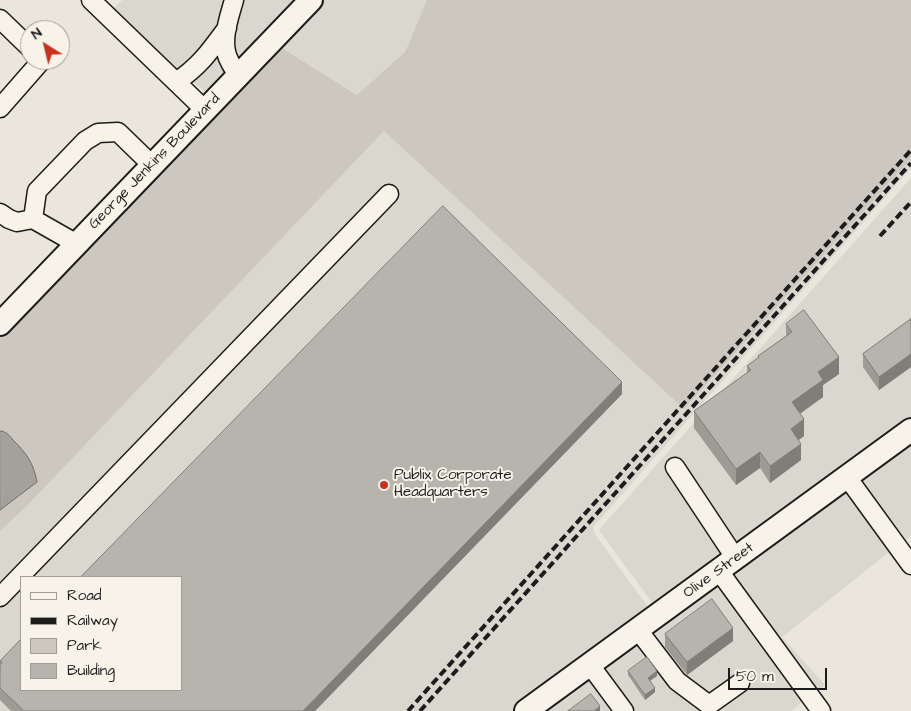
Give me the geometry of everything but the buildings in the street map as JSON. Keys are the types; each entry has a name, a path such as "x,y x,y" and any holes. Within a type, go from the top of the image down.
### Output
{"main road":[{"name":"George Jenkins Boulevard","path":"0,324 311,0"},
{"name":"Olive Street","path":"526,711 911,430"}],"street":[{"path":"234,0 227,27 225,46 229,61 239,75"},
{"path":"101,3 205,110"},
{"path":"0,19 20,38"},
{"path":"176,82 194,70 227,27"},
{"path":"0,108 33,70"},
{"path":"33,219 37,191 91,136 106,132 118,132 152,165"},
{"path":"20,576 389,194"},
{"path":"0,213 17,222 33,219 77,244"},
{"path":"674,467 728,565 821,711"},
{"path":"847,477 911,565"},
{"path":"0,597 20,576"},
{"path":"638,630 677,681 709,705 740,683"},
{"path":"590,665 624,711"}],"shaded area":[{"path":"122,0 301,0 209,95 146,43 112,10"},
{"path":"322,0 427,0 405,52 357,95 282,48 224,106 221,104"},
{"path":"384,131 684,408 911,159 911,168 594,526 594,533 648,607 653,610 513,711 0,711 0,531 27,506"},
{"path":"911,178 911,418 653,604 599,530"},
{"path":"0,431 7,434 26,454 34,469 37,482 0,510"},
{"path":"911,440 911,536 903,542 857,479"},
{"path":"846,487 892,550 782,637 825,685 815,692 729,573"},
{"path":"718,581 805,700 791,711 632,711 600,667"},
{"path":"589,675 615,711 539,711"}],"green space":[{"path":"427,0 911,0 911,159 684,409 384,131 27,506 0,531 0,510 37,482 5,431 0,431 0,338 282,48 357,95 405,52"}],"railway":[{"path":"408,711 911,150"},
{"path":"420,711 911,163"},
{"path":"880,236 911,202"}],"place":[{"name":"Publix Corporate Headquarters","path":"384,485"}]}
